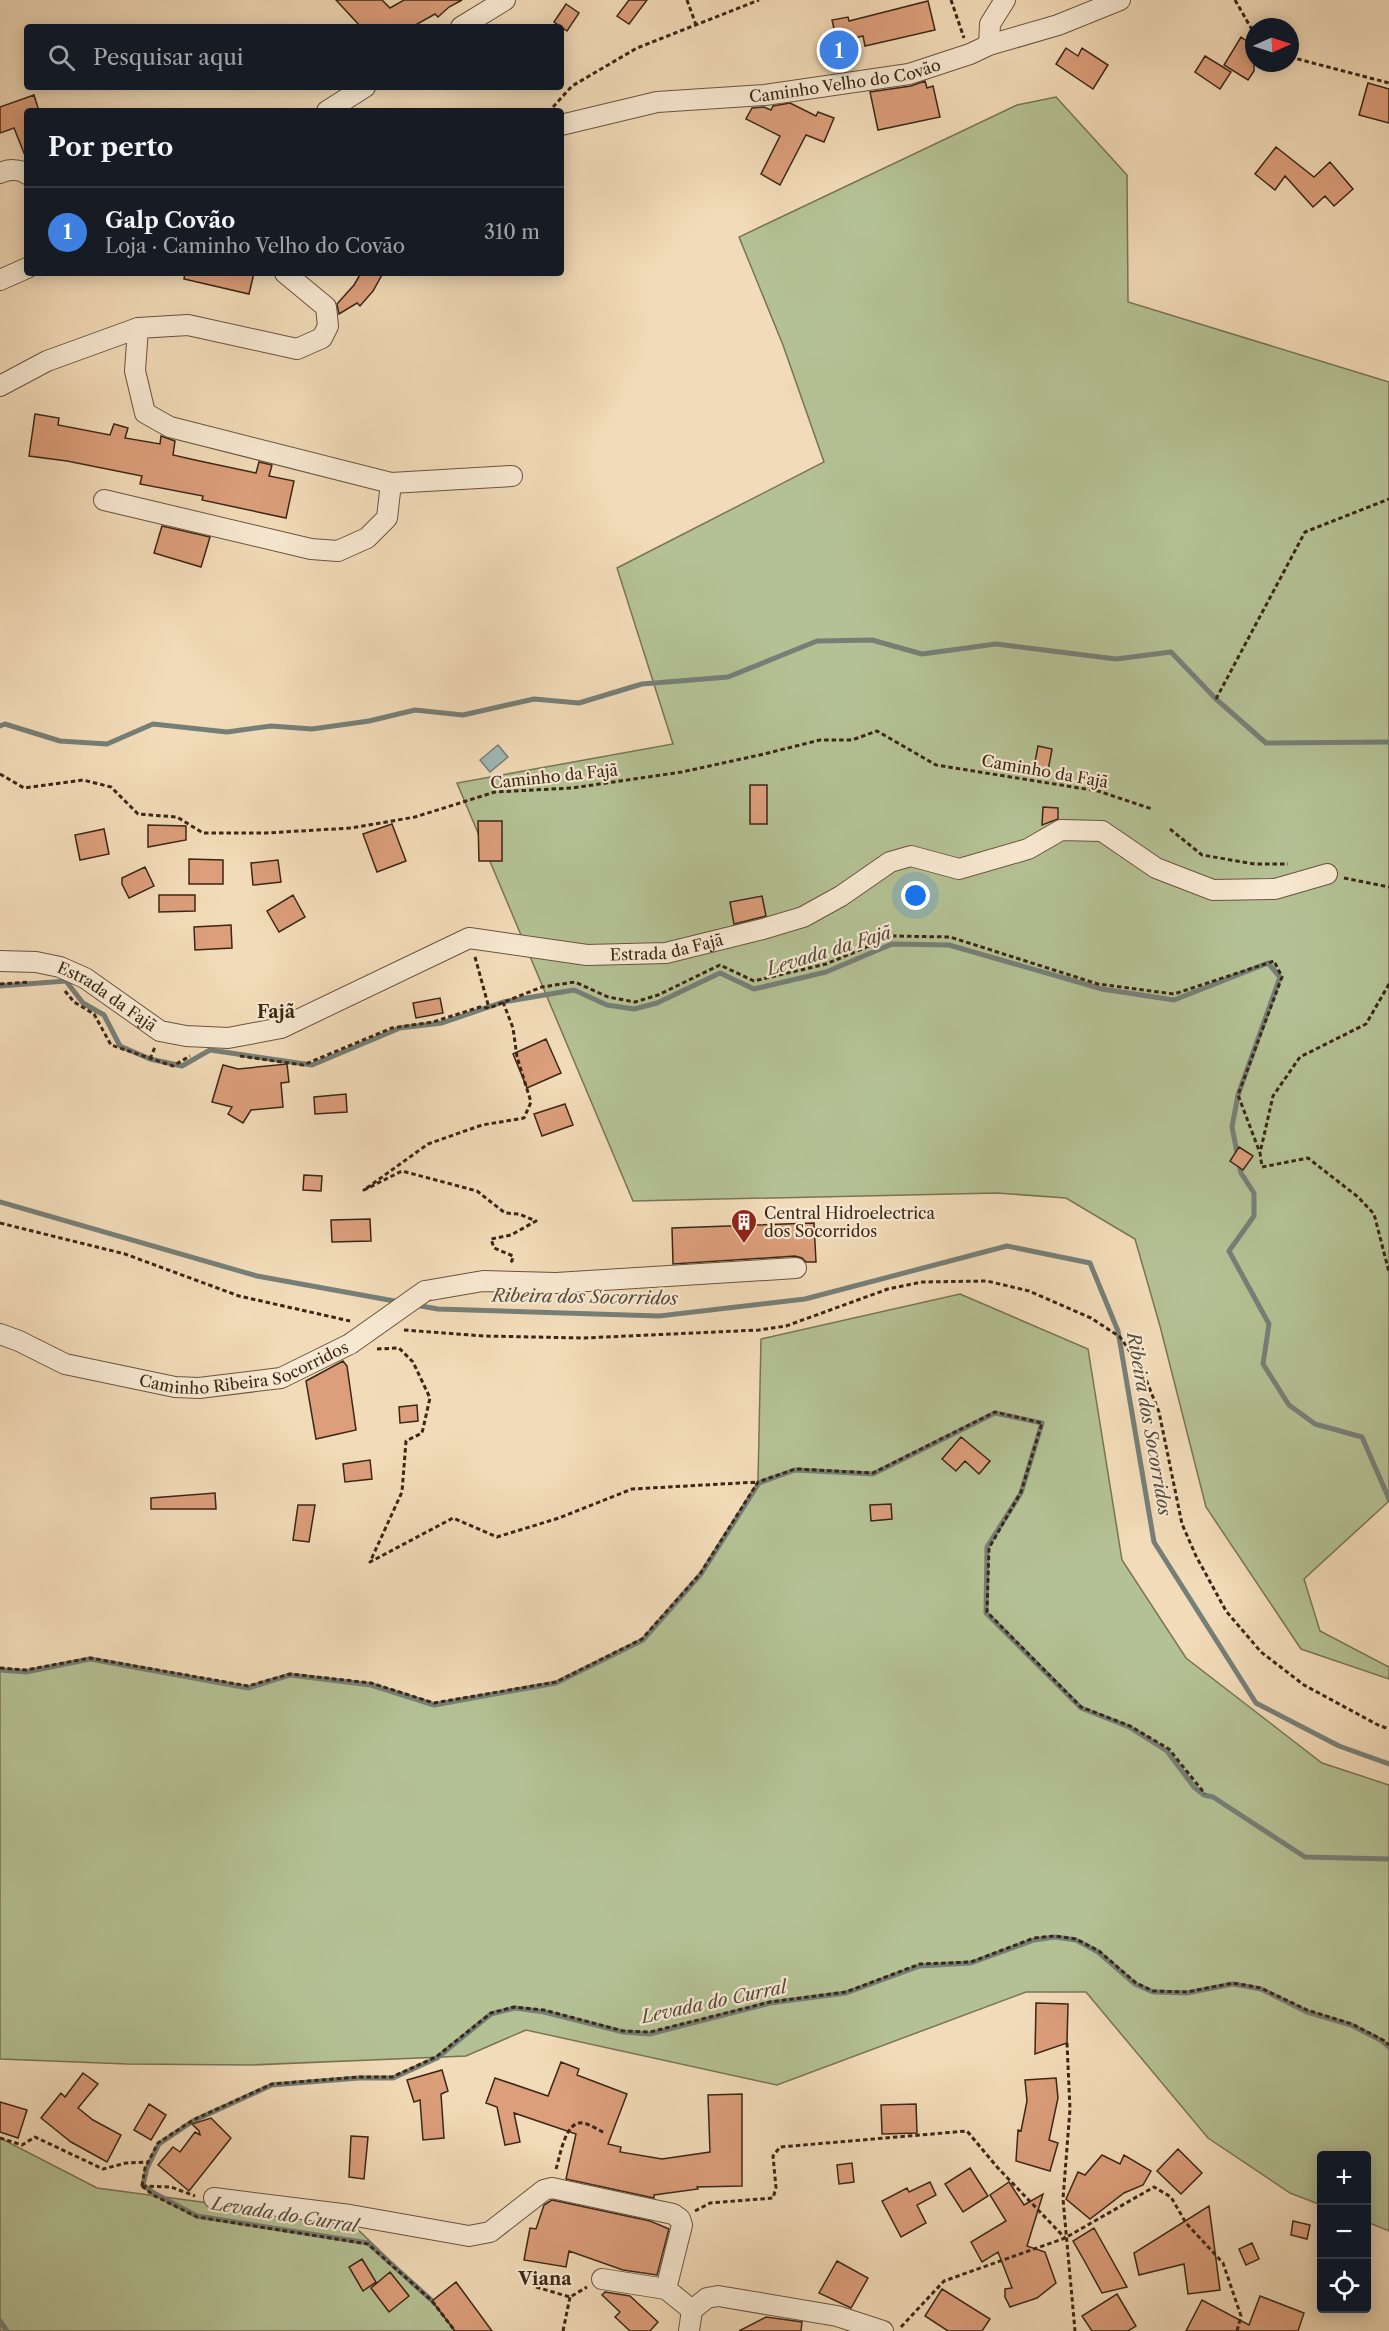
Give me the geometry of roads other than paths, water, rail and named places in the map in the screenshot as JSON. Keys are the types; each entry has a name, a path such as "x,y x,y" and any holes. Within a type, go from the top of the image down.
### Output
{"street":[{"path":"466,24 505,0"},
{"path":"988,45 990,24 1005,0"},
{"name":"Caminho Velho do Covão","path":"564,124 657,102 765,95 909,74 970,54 988,45 1058,25 1120,0"},
{"path":"332,108 360,90"},
{"path":"0,173 7,170 24,172"},
{"path":"0,280 24,269"},
{"path":"0,386 47,361 138,328 188,325 297,349 322,338 328,326 326,308 289,276"},
{"path":"138,328 135,371 145,413 170,428 391,483 512,476"},
{"path":"104,500 311,549 338,551 367,538 387,518 391,483"},
{"name":"Estrada da Fajã","path":"0,961 36,962 60,967 85,978 160,1031 186,1036 228,1038 281,1028 469,938 587,955 666,952 763,929 803,916 841,896 890,862 911,856 959,869 1028,849 1061,830 1102,831 1156,868 1213,890 1275,889 1326,874"},
{"name":"Caminho Ribeira Socorridos","path":"0,1334 65,1364 175,1387 200,1388 281,1378 359,1347 425,1291 483,1281 556,1283 796,1268"},
{"path":"214,2198 350,2215 469,2236 484,2235 490,2232 544,2190 552,2188 673,2214 680,2219 682,2225 666,2289"},
{"path":"602,2279 666,2289 692,2310"},
{"path":"689,2331 692,2310 707,2298 718,2296 837,2316 880,2330"}],"water":[{"path":"498,745 508,757 490,772 480,760"}],"waterway":[{"path":"0,726 5,724 60,741 107,744 153,724 227,732 271,726 312,729 369,721 415,710 463,715 534,699 579,703 642,684 728,677 817,641 872,640 922,654 996,644 1116,659 1171,652 1216,699 1266,743 1389,742"},
{"name":"Levada da Fajã","path":"0,986 66,981 83,1003 104,1015 120,1046 150,1059 182,1066 210,1050 312,1065 400,1028 442,1023 503,1002 574,990 607,1005 634,1009 657,1003 720,973 754,989 826,972 892,944 949,945 1102,989 1174,1000 1268,963 1280,977 1238,1095 1232,1127 1241,1173 1254,1193 1254,1216 1229,1251 1269,1324 1263,1364 1289,1405 1315,1424 1362,1437 1389,1499"},
{"name":"Ribeira dos Socorridos","path":"0,1202 257,1276 400,1302"},
{"name":"Ribeira dos Socorridos","path":"415,1305 438,1309 659,1316 805,1299 1007,1246 1090,1263 1118,1331 1154,1542 1256,1703 1339,1746 1389,1764"},
{"path":"0,1670 26,1672 90,1659 248,1688 290,1675 371,1685 434,1705 556,1683 643,1640 701,1574 759,1483 795,1470 873,1474 995,1413 1042,1423 1021,1493 987,1547 986,1613 1081,1708 1129,1727 1167,1751 1194,1787 1204,1795 1213,1797 1305,1857 1389,1859"},
{"name":"Levada do Curral","path":"438,2306 368,2243 197,2216 154,2193 143,2185 147,2168 159,2144 193,2121 272,2085 359,2078 393,2078 437,2058 491,2014 515,2008 544,2012 623,2032 650,2034 770,2003 846,1993 920,1966 971,1963 1034,1940 1055,1937 1076,1940 1098,1952 1135,1984 1153,1992 1187,1993 1233,1984 1261,1989 1307,2012 1351,2025 1389,2047"},
{"path":"0,2321 7,2331"}],"place":[{"name":"Galp Covão","path":"839,50"},
{"name":"Central Hidroelectrica dos Socorridos","path":"744,1245"}],"district":[{"name":"Fajã","path":"276,1012"},
{"name":"Viana","path":"545,2279"}]}
